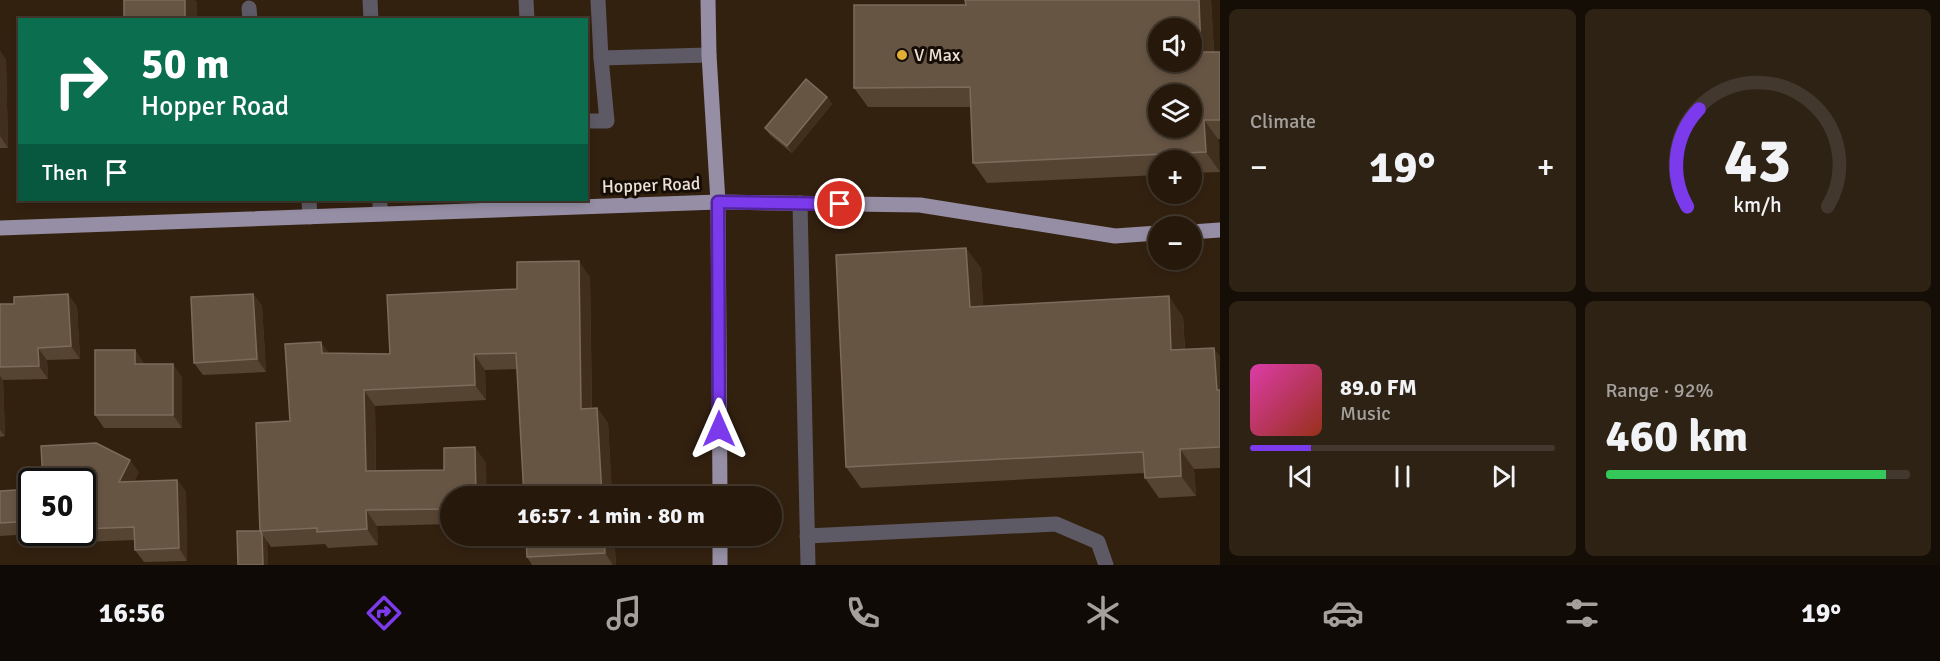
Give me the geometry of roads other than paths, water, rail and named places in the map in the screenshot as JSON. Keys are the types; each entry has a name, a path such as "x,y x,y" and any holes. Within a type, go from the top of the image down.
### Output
{"main road":[{"path":"708,0 718,202 720,486"},
{"name":"Hopper Road","path":"0,228 310,217 380,207 718,202 920,204 1115,236 1148,234"},
{"path":"1202,231 1220,230"},
{"path":"720,546 720,565"}],"lane":[{"path":"370,0 371,18"},
{"path":"526,0 527,18"},
{"path":"588,122 607,121 598,0"},
{"path":"601,58 709,55"},
{"path":"309,201 310,217"},
{"path":"800,203 808,565"},
{"path":"807,536 1056,524 1098,542 1106,565"}],"place":[{"name":"V Max","path":"902,55"}]}
